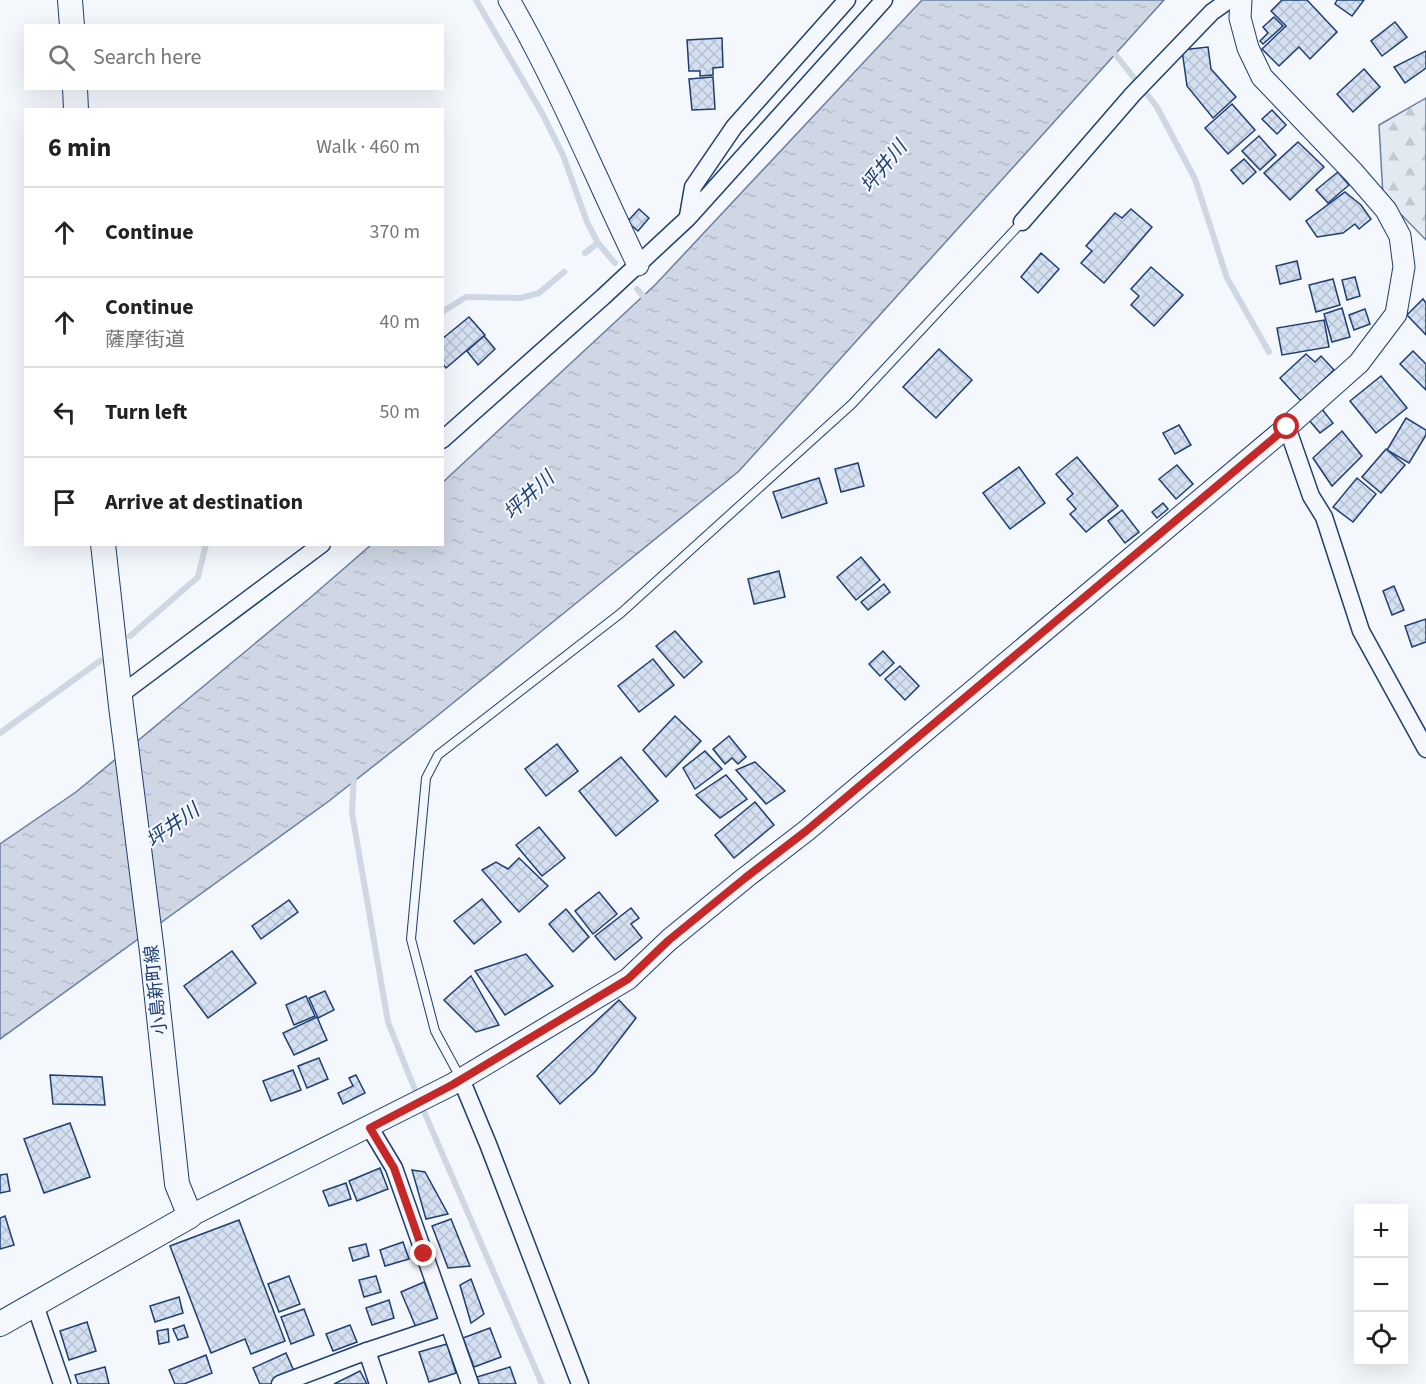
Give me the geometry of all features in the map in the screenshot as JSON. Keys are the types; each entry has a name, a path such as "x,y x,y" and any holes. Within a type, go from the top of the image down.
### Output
{"main road":[{"path":"70,0 72,24"},
{"path":"75,90 76,108"},
{"name":"小島新町線","path":"104,546 177,1184 190,1216"},
{"path":"0,1324 190,1216"}],"street":[{"path":"509,0 571,118 598,183 638,265"},
{"path":"688,218 693,187 734,127 847,0"},
{"path":"444,438 688,218 884,0"},
{"path":"1023,222 1132,94 1212,12 1230,0"},
{"path":"190,1216 394,1116 457,1082 628,979 677,933 806,831 1287,427 1359,363 1396,314 1404,267 1400,236 1386,210 1354,173 1262,77 1248,48 1240,18 1240,0"},
{"path":"1287,427 1311,496 1324,517 1361,631 1426,749"},
{"path":"121,700 319,546"},
{"path":"457,1082 488,1144 580,1384"},
{"path":"370,1128 394,1168 470,1384"},
{"path":"35,1305 62,1384"},
{"path":"280,1384 367,1351 448,1324"},
{"path":"367,1351 378,1384"}],"lane":[{"path":"457,1082 435,1031 411,939 426,778 438,755 621,613 852,404 1023,222"}],"green space":[{"path":"1426,98 1426,240 1383,196 1379,125"}],"water":[{"name":"坪井川","path":"922,0 1164,0 739,471 329,801 0,1039 0,844 76,792 370,546 444,546 444,481 655,285"}],"building":[{"path":"1282,0 1307,0 1337,32 1310,59 1299,47 1279,66 1262,49 1286,26 1271,11"},
{"path":"1337,0 1364,0 1352,16 1335,4"},
{"path":"1274,17 1283,26 1263,44 1260,41 1268,33 1263,27"},
{"path":"1395,22 1407,37 1382,56 1371,41"},
{"path":"722,38 723,67 713,68 713,75 700,76 700,71 689,71 687,40"},
{"path":"1208,47 1211,69 1236,97 1213,118 1187,86 1182,50"},
{"path":"1426,51 1426,68 1405,83 1394,67"},
{"path":"1364,69 1380,87 1353,112 1337,94"},
{"path":"713,77 715,109 692,110 689,79"},
{"path":"1232,104 1255,130 1228,154 1205,128"},
{"path":"1272,110 1286,125 1277,134 1262,119"},
{"path":"1259,136 1276,155 1260,170 1242,151"},
{"path":"1298,142 1324,167 1290,200 1264,173"},
{"path":"1244,159 1256,172 1243,184 1231,170"},
{"path":"1338,172 1349,185 1328,203 1316,190"},
{"path":"1345,192 1361,205 1371,219 1359,229 1355,224 1343,233 1317,237 1306,221"},
{"path":"639,209 649,218 638,231 627,222"},
{"path":"1131,209 1152,227 1104,283 1081,263 1092,251 1086,246 1115,213 1122,218"},
{"path":"1041,253 1059,269 1038,293 1021,277"},
{"path":"1297,261 1301,279 1280,284 1276,266"},
{"path":"1151,267 1183,295 1154,326 1131,305 1139,296 1131,289"},
{"path":"1355,277 1360,296 1347,300 1342,280"},
{"path":"1333,279 1340,305 1316,312 1309,285"},
{"path":"1423,299 1426,303 1426,335 1407,315"},
{"path":"1342,308 1350,337 1332,342 1324,314"},
{"path":"1365,309 1370,324 1354,330 1349,315"},
{"path":"469,317 485,335 446,368 444,366 444,337"},
{"path":"1324,320 1329,347 1282,355 1277,328"},
{"path":"484,336 495,349 478,365 467,351"},
{"path":"939,349 972,380 936,418 903,387"},
{"path":"1413,351 1426,364 1426,390 1400,364"},
{"path":"1306,354 1315,362 1321,356 1334,370 1301,401 1280,378"},
{"path":"1381,376 1407,408 1376,433 1350,401"},
{"path":"1321,408 1333,423 1320,433 1308,419"},
{"path":"1406,418 1426,430 1426,435 1409,463 1387,450"},
{"path":"1179,425 1191,445 1175,454 1163,433"},
{"path":"1342,431 1362,456 1332,486 1313,458"},
{"path":"1386,449 1405,465 1381,493 1362,477"},
{"path":"1077,457 1118,506 1086,532 1070,514 1076,509 1067,499 1073,494 1056,474"},
{"path":"858,463 864,486 841,492 835,469"},
{"path":"1177,465 1193,484 1176,499 1159,479"},
{"path":"1019,467 1045,503 1010,529 983,493"},
{"path":"819,478 827,503 782,518 773,492"},
{"path":"1357,478 1376,494 1353,522 1333,507"},
{"path":"1163,503 1168,509 1157,518 1152,512"},
{"path":"1122,510 1139,532 1125,543 1108,521"},
{"path":"861,557 880,580 856,600 837,577"},
{"path":"779,571 785,597 754,604 748,579"},
{"path":"884,584 890,592 868,610 861,602"},
{"path":"1394,586 1404,610 1392,615 1383,591"},
{"path":"1426,619 1426,642 1412,647 1405,626"},
{"path":"675,631 702,662 684,678 656,646"},
{"path":"883,651 894,663 880,676 869,664"},
{"path":"653,659 674,685 639,712 618,686"},
{"path":"900,666 919,686 905,700 885,679"},
{"path":"675,716 701,741 666,777 643,750"},
{"path":"729,736 746,757 738,764 732,758 725,764 713,749"},
{"path":"557,744 578,771 546,796 525,769"},
{"path":"705,751 722,769 695,789 683,768"},
{"path":"621,757 658,801 616,836 579,791"},
{"path":"755,762 785,791 766,804 736,770"},
{"path":"726,775 747,799 720,818 696,795"},
{"path":"755,802 774,825 734,858 715,835"},
{"path":"539,827 565,858 542,876 516,845"},
{"path":"519,858 548,886 519,912 482,870 496,862 508,869"},
{"path":"599,892 617,914 593,934 575,911"},
{"path":"482,899 501,922 474,944 454,921"},
{"path":"289,900 298,912 261,939 252,926"},
{"path":"631,908 639,918 631,924 642,938 615,960 595,936"},
{"path":"566,909 589,937 573,952 549,924"},
{"path":"232,951 256,983 208,1018 184,986"},
{"path":"526,954 553,986 505,1015 475,971"},
{"path":"471,976 499,1025 476,1032 444,1000"},
{"path":"325,991 334,1010 318,1018 309,998"},
{"path":"306,996 315,1016 294,1025 286,1005"},
{"path":"619,1000 636,1018 594,1073 560,1104 537,1076"},
{"path":"317,1017 327,1040 294,1055 283,1033"},
{"path":"319,1058 328,1079 307,1088 298,1066"},
{"path":"293,1070 301,1090 271,1101 263,1081"},
{"path":"50,1075 102,1077 105,1105 53,1104"},
{"path":"356,1075 365,1093 343,1104 338,1093 353,1086 349,1078"},
{"path":"70,1123 90,1177 44,1193 24,1139"},
{"path":"380,1168 388,1189 357,1201 349,1181"},
{"path":"412,1170 425,1172 448,1214 426,1219"},
{"path":"7,1174 10,1191 0,1193 0,1175"},
{"path":"346,1183 351,1199 329,1206 323,1191"},
{"path":"5,1216 14,1245 0,1249 0,1218"},
{"path":"451,1219 470,1266 448,1268 432,1226"},
{"path":"239,1220 285,1341 251,1354 245,1339 211,1353 170,1246"},
{"path":"403,1242 409,1259 385,1266 380,1250"},
{"path":"366,1244 369,1256 353,1261 349,1248"},
{"path":"289,1276 300,1304 279,1312 268,1284"},
{"path":"376,1276 381,1292 364,1297 359,1280"},
{"path":"471,1279 484,1314 471,1323 460,1285"},
{"path":"424,1282 441,1323 418,1332 401,1292"},
{"path":"179,1297 183,1313 155,1322 150,1306"},
{"path":"389,1300 394,1318 372,1325 366,1308"},
{"path":"304,1309 314,1335 291,1344 281,1317"},
{"path":"87,1322 96,1351 69,1360 60,1331"},
{"path":"184,1325 188,1337 178,1340 173,1329"},
{"path":"350,1325 357,1342 333,1351 326,1334"},
{"path":"490,1328 501,1357 474,1367 463,1338"},
{"path":"168,1329 169,1342 159,1344 157,1331"},
{"path":"447,1344 456,1373 429,1382 419,1352"},
{"path":"286,1353 297,1378 284,1384 260,1384 253,1368"},
{"path":"206,1355 212,1373 184,1384 175,1384 169,1370"},
{"path":"105,1367 109,1384 78,1384 75,1375"},
{"path":"510,1367 516,1384 479,1384 477,1377"},
{"path":"360,1371 367,1384 334,1384"}],"waterway":[{"path":"476,0 542,113 563,155 587,222 598,243 615,263"},
{"path":"1111,49 1157,107 1195,179 1227,278 1269,352"},
{"path":"585,253 598,243"},
{"path":"444,311 466,297 521,298 539,293 564,272"},
{"path":"637,289 648,302"},
{"path":"130,636 198,577 206,546"},
{"path":"0,733 100,661"},
{"path":"354,774 352,813 388,1022 419,1100 542,1384"}],"route":[{"path":"424,1254 394,1168 370,1128 452,1085 628,979 669,940 806,831 1287,427"}]}
